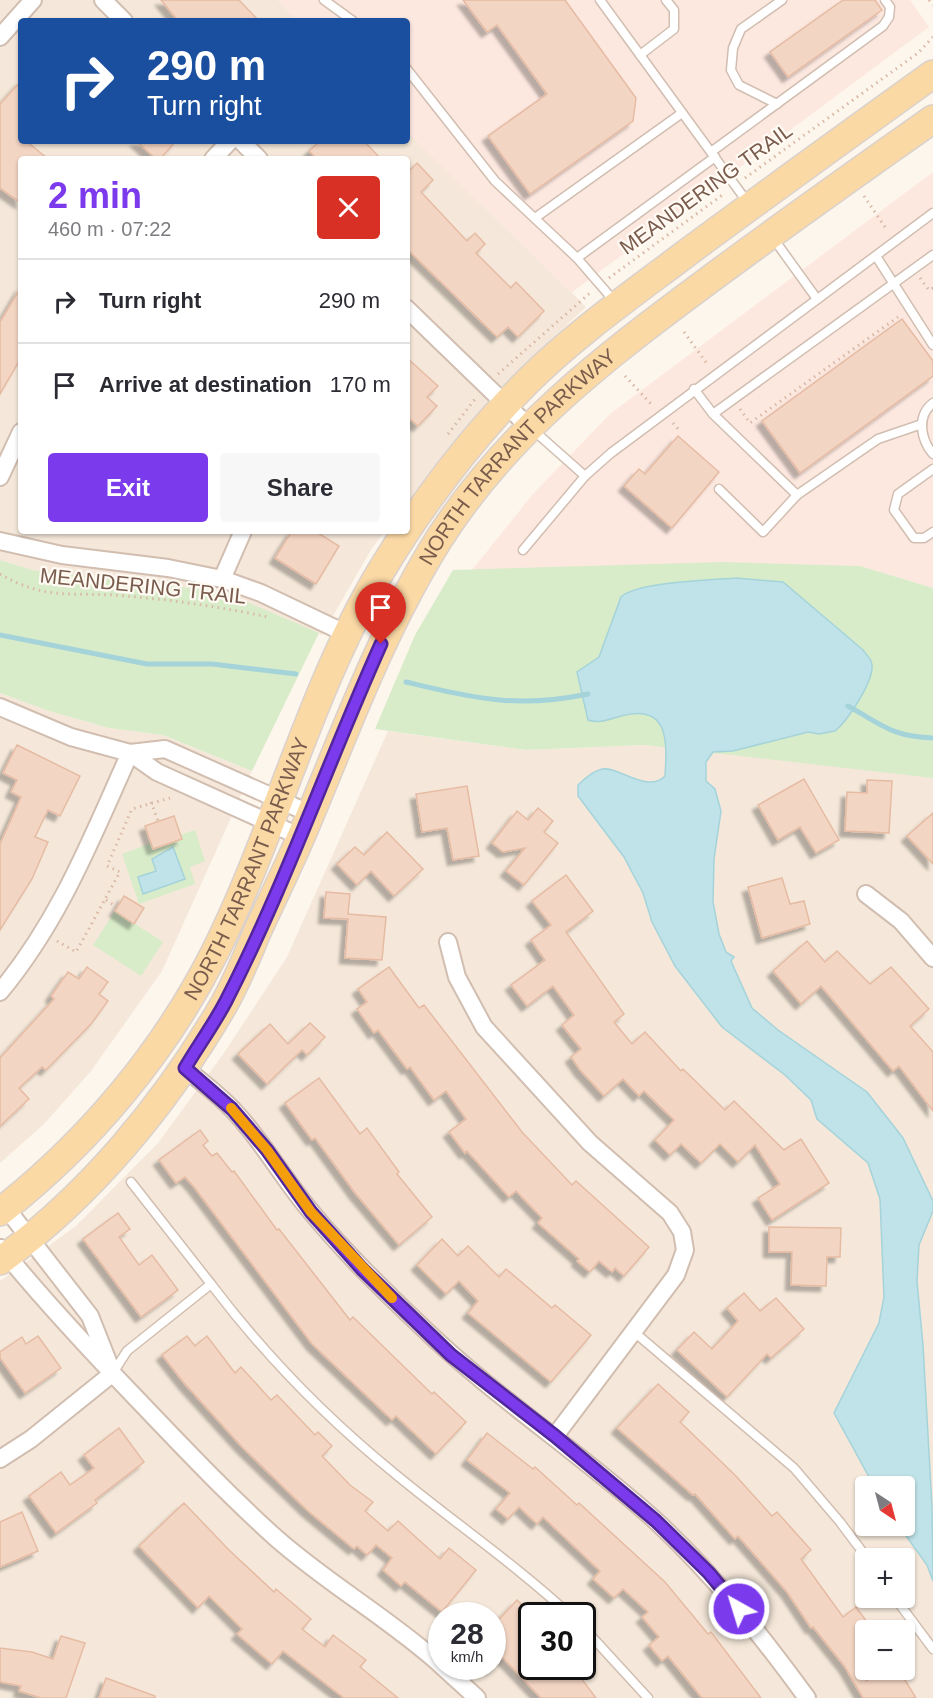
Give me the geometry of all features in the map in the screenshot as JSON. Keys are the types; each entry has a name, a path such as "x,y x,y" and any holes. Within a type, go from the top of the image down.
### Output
{"main road":[{"name":"NORTH TARRANT PARKWAY","path":"410,527 428,501 506,404 566,346 608,295 743,195 933,74"},
{"name":"NORTH TARRANT PARKWAY","path":"2,1255 30,1238 120,1150 185,1068 225,1003 306,826 364,682 412,583 467,498 529,427 585,374 771,234 933,119"},
{"path":"743,195 771,234"},
{"name":"NORTH TARRANT PARKWAY","path":"3,1210 78,1143 150,1059 177,1017 217,947 347,634 381,570 406,534"}],"street":[{"path":"0,37 33,0"},
{"path":"103,0 121,18"},
{"path":"216,156 227,144"},
{"path":"245,144 256,156"},
{"path":"410,312 529,427"},
{"path":"0,477 18,438"},
{"path":"222,579 242,534"},
{"path":"0,541 62,555 168,568 222,579 261,592 347,634"},
{"path":"0,707 72,737 130,753 157,772 274,811 306,826"},
{"path":"130,753 165,749 274,811 306,826"},
{"path":"0,992 43,934 66,896 130,753"},
{"path":"866,894 901,921 933,958"},
{"path":"448,942 457,977 484,1027 590,1143 670,1213 682,1232 685,1250 683,1262 676,1275 555,1436"},
{"path":"185,1068 232,1109 267,1150 311,1212 362,1269 451,1355 555,1436 656,1521 709,1573 769,1645 807,1698"},
{"path":"3,1210 30,1238 90,1316 113,1373"},
{"path":"2,1255 187,1452 277,1539 348,1596 428,1653"},
{"path":"0,1459 31,1439 113,1373"},
{"path":"457,1680 477,1698"}],"lane":[{"path":"324,0 348,18"},
{"path":"600,0 743,195"},
{"path":"640,56 674,29 674,10 666,0"},
{"path":"777,104 739,85 731,70 733,48 741,29 782,0"},
{"path":"576,258 883,26 889,17 890,7 885,0"},
{"path":"410,73 495,181 576,258 608,295"},
{"path":"535,218 682,112"},
{"path":"523,550 585,476 662,412 933,213"},
{"path":"771,234 817,299"},
{"path":"713,414 933,255"},
{"path":"876,256 933,345"},
{"path":"694,389 713,414 797,495"},
{"path":"933,403 928,407 922,424 923,440 933,454"},
{"path":"719,489 763,532 797,495 878,439 922,424"},
{"path":"529,427 585,476"},
{"path":"933,469 898,494 894,510 914,538 924,538 933,532"},
{"path":"131,1182 274,1362 312,1400 392,1472 483,1541 555,1602"},
{"path":"113,1373 127,1351 211,1284"},
{"path":"633,1331 794,1468 860,1548"},
{"path":"902,1608 933,1649"},
{"path":"596,1641 648,1698"}],"path":[{"path":"929,0 933,5"},
{"name":"MEANDERING TRAIL","path":"501,371 743,195 918,54 933,37"},
{"path":"625,376 650,404 662,412 679,430"},
{"name":"MEANDERING TRAIL","path":"0,574 22,587 55,595 124,595 223,609 278,621"},
{"path":"57,941 76,952 106,900 120,872 107,866 132,809 167,797 178,801"},
{"path":"151,802 158,821"},
{"path":"106,900 117,907"}],"shaded area":[{"path":"0,0 283,0 300,18 18,18 18,144 410,144 410,129 586,307 518,370 410,500 410,156 18,156 18,534 383,534 372,548 322,635 224,592 31,570 0,560"},
{"path":"277,0 910,0 929,27 571,293 410,135 410,18 294,18"},
{"path":"933,172 933,588 860,566 472,570 533,494 610,414"},
{"path":"0,693 49,711 109,728 163,735 252,771 162,971 91,1071 44,1124 0,1163"},
{"path":"388,731 526,750 645,745 933,775 933,1698 0,1698 0,1281 76,1226 158,1143 224,1053 287,957"}],"green space":[{"path":"0,560 32,570 224,592 319,633 252,771 163,735 109,728 49,711 0,693"},
{"path":"723,562 860,566 933,588 933,778 645,745 526,750 375,729 415,635 453,570"},
{"path":"174,816 180,835 195,830 205,861 190,867 195,884 139,904 122,854 151,843 145,826"},
{"path":"115,911 163,942 141,976 93,945"}],"water":[{"path":"736,578 783,582 863,650 871,661 872,668 866,688 854,709 835,731 819,734 808,732 733,751 713,752 706,762 706,781 715,789 721,811 714,859 713,902 719,934 726,952 734,957 731,961 752,1008 778,1030 867,1092 903,1138 933,1201 933,1211 919,1245 917,1281 932,1507 933,1581 927,1565 906,1536 915,1536 915,1476 869,1476 834,1413 879,1323 884,1297 880,1199 868,1163 817,1119 811,1100 785,1075 722,1027 675,966 652,922 643,893 624,857 578,796 578,785 592,773 602,769 609,769 650,782 658,781 665,776 665,739 657,721 649,715 637,713 601,721 588,720 577,672 599,657 621,597 642,588"},
{"path":"173,847 185,879 143,894 138,877 156,871 152,859"}],"building":[{"path":"161,0 239,0 256,18 176,18"},
{"path":"463,0 565,0 636,98 633,121 530,194 488,136 547,94 497,25 487,32"},
{"path":"843,0 875,0 882,10 788,77 770,52"},
{"path":"18,84 18,144 30,144 44,156 18,156 18,201 0,188 0,104"},
{"path":"139,144 173,144 163,156 153,156"},
{"path":"317,144 367,144 378,156 314,156 309,151"},
{"path":"417,163 433,180 421,192 467,241 475,233 485,244 476,253 511,288 516,282 544,311 518,337 508,327 497,337 410,252 410,170"},
{"path":"18,292 18,363 0,394 0,322"},
{"path":"902,319 933,361 933,376 800,473 762,421"},
{"path":"410,361 438,386 427,397 437,406 418,426 410,419"},
{"path":"678,436 719,472 672,528 624,486 639,469 645,474"},
{"path":"290,534 320,534 339,546 316,584 275,558"},
{"path":"17,745 80,776 60,816 48,810 35,837 48,842 32,879 0,930 0,844 21,797 11,792 17,780 3,773"},
{"path":"804,779 839,840 816,853 800,827 778,840 758,805"},
{"path":"867,780 892,781 889,833 845,831 847,792 867,793"},
{"path":"467,786 479,856 453,860 447,828 422,832 416,794"},
{"path":"538,808 553,821 544,832 558,843 524,885 506,871 525,848 503,852 492,843 517,811 528,820"},
{"path":"933,813 933,864 907,836"},
{"path":"174,816 182,839 153,849 145,826"},
{"path":"387,832 423,869 394,896 371,871 357,885 337,864 355,847 364,855"},
{"path":"566,875 593,911 566,932 624,1014 614,1022 632,1044 645,1032 681,1071 683,1069 725,1110 734,1101 784,1150 801,1139 829,1183 772,1220 758,1198 780,1184 755,1145 738,1162 720,1144 701,1163 681,1144 670,1155 655,1140 674,1120 644,1091 639,1096 623,1079 604,1096 580,1070 571,1057 581,1049 562,1025 574,1015 553,986 527,1006 511,985 545,960 531,940 551,925 532,901"},
{"path":"782,878 790,904 804,901 810,924 762,938 748,887"},
{"path":"326,892 350,894 348,914 386,917 382,960 345,958 348,919 324,918"},
{"path":"124,896 144,908 134,924 115,911"},
{"path":"807,941 825,962 837,951 870,984 891,967 929,1009 910,1026 933,1052 933,1111 899,1066 893,1071 821,986 801,1004 773,971"},
{"path":"87,967 108,982 99,994 108,1001 91,1024 46,1070 42,1067 19,1088 29,1099 0,1126 0,1058 54,999 51,996 68,972 79,979"},
{"path":"389,967 419,1008 424,1005 522,1132 572,1185 576,1181 649,1247 624,1276 615,1268 612,1272 599,1261 590,1272 577,1261 579,1259 538,1223 542,1218 516,1191 509,1197 467,1151 465,1153 449,1132 466,1119 446,1091 434,1100 410,1067 407,1069 378,1030 374,1033 357,1009 367,1002 358,989"},
{"path":"310,1023 325,1037 307,1055 302,1050 267,1084 238,1054 270,1024 288,1044"},
{"path":"319,1078 360,1134 367,1128 399,1172 397,1174 432,1217 399,1245 355,1193 315,1138 312,1140 285,1103"},
{"path":"200,1130 208,1141 203,1145 212,1156 217,1153 232,1172 234,1171 277,1230 279,1229 350,1320 353,1317 432,1394 434,1392 466,1422 436,1454 396,1416 392,1420 312,1344 194,1187 185,1177 176,1183 159,1160"},
{"path":"118,1213 130,1229 119,1237 139,1265 152,1255 178,1290 141,1317 83,1239"},
{"path":"769,1227 841,1228 840,1257 827,1257 826,1286 791,1285 792,1252 769,1252"},
{"path":"442,1239 458,1256 468,1246 499,1277 506,1269 552,1308 555,1305 591,1335 551,1382 468,1313 478,1301 459,1281 446,1294 417,1265"},
{"path":"744,1293 760,1311 776,1298 804,1329 771,1358 767,1354 727,1397 677,1350 694,1332 712,1349 738,1321 727,1308"},
{"path":"38,1336 61,1368 25,1393 0,1358 0,1352 22,1337 26,1344"},
{"path":"187,1336 195,1346 207,1336 235,1373 241,1367 271,1400 277,1395 315,1435 318,1432 332,1446 322,1456 350,1485 373,1502 365,1511 388,1531 398,1521 440,1559 449,1548 476,1570 450,1602 430,1602 405,1582 401,1586 383,1570 392,1558 376,1545 367,1555 357,1546 354,1549 308,1511 242,1447 162,1355"},
{"path":"658,1384 689,1412 680,1422 735,1475 772,1516 777,1512 811,1550 801,1559 843,1617 855,1608 866,1620 855,1620 855,1680 905,1680 916,1698 863,1698 845,1667 813,1627 811,1628 787,1592 738,1536 735,1539 695,1494 693,1495 617,1428"},
{"path":"119,1428 144,1462 95,1500 97,1503 56,1533 29,1496 61,1472 70,1485 94,1468 84,1455"},
{"path":"487,1433 533,1469 535,1467 577,1505 579,1503 665,1582 708,1634 711,1632 761,1698 702,1698 668,1656 662,1661 649,1645 659,1637 642,1617 648,1612 623,1589 614,1598 593,1579 600,1571 543,1517 537,1524 519,1507 508,1519 496,1509 510,1493 467,1460"},
{"path":"184,1503 274,1592 276,1589 311,1619 302,1629 325,1647 333,1635 366,1660 360,1667 398,1698 344,1698 283,1651 272,1664 237,1634 242,1629 209,1596 198,1608 139,1546"},
{"path":"22,1512 38,1551 0,1567 0,1522"},
{"path":"517,1600 519,1602 518,1674 506,1661 506,1612"},
{"path":"61,1636 85,1643 66,1698 41,1698 19,1691 21,1686 0,1682 0,1648 32,1652 53,1659"},
{"path":"106,1678 155,1696 155,1698 99,1698"},
{"path":"524,1680 582,1680 596,1698 541,1698"}],"waterway":[{"path":"0,635 147,664 212,664 296,674"},
{"path":"406,682 496,700 539,701 588,694"},
{"path":"848,706 897,732 933,738"}],"slow traffic":[{"path":"231,1108 267,1150 311,1212 362,1269 392,1298"}],"route":[{"path":"381,644 306,826 246,958 225,1003 185,1068 232,1109 267,1150 311,1212 362,1269 451,1355 555,1436 656,1521 709,1573 739,1609"}]}
